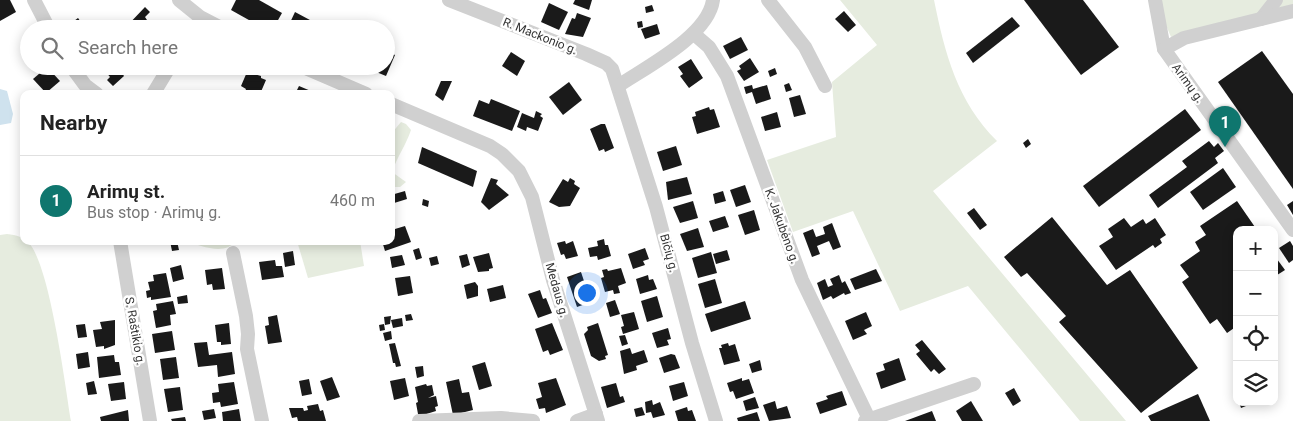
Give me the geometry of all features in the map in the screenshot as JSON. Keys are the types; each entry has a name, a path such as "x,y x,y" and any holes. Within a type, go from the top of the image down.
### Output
{"street":[{"path":"34,0 44,20"},
{"path":"179,0 194,20"},
{"name":"R. Mackonio g.","path":"449,0 606,63 612,69 618,86"},
{"path":"618,86 694,34 706,18 713,0"},
{"path":"768,0 805,47 824,86"},
{"name":"Arimų g.","path":"1155,0 1164,49 1293,230"},
{"path":"1261,19 1276,0"},
{"path":"1164,49 1184,38 1293,11"},
{"name":"K. Jakubėno g.","path":"694,34 709,47 727,76 802,280 868,421"},
{"path":"78,75 92,90"},
{"path":"155,90 165,75"},
{"path":"322,75 357,90"},
{"name":"Bičių g.","path":"618,86 656,207 692,342 716,421"},
{"name":"Medaus g.","path":"395,106 490,146 511,162 522,176 532,197 553,280 597,418"},
{"name":"S. Raštikio g.","path":"121,245 150,421"},
{"path":"233,253 246,316 247,350 262,421"},
{"path":"868,421 974,384"},
{"path":"419,421 501,418 533,421"},
{"path":"577,421 597,418"}],"shaded area":[{"path":"840,0 934,0 948,58 962,93 983,126 997,141 933,191 1126,421 1080,421 968,286 900,311 853,211 793,232 767,160 836,137 832,82 877,45"},
{"path":"1160,0 1293,0 1293,6 1171,37 1162,16"},
{"path":"401,122 406,124 411,130 395,164 395,129"},
{"path":"395,174 406,182 400,187 395,187"},
{"path":"7,234 20,237 20,245 30,245 37,256 44,276 56,327 71,421 0,421 0,235"},
{"path":"199,245 232,245 219,249"},
{"path":"298,245 361,245 364,266 308,278"}],"water":[{"path":"0,89 7,91 13,114 11,123 0,125"}],"building":[{"path":"0,0 10,0 16,12 0,21"},
{"path":"236,0 259,0 282,13 278,20 249,20 231,10"},
{"path":"575,0 592,0 589,10 573,4"},
{"path":"1024,0 1083,0 1119,47 1081,75"},
{"path":"549,3 568,12 559,30 541,22"},
{"path":"652,5 654,11 646,13 645,7"},
{"path":"145,7 150,12 145,17 147,20 133,20"},
{"path":"844,11 856,25 848,32 835,19"},
{"path":"295,12 310,20 291,20"},
{"path":"577,13 591,18 583,37 565,34 572,18 575,19"},
{"path":"1012,17 1020,26 973,63 966,53"},
{"path":"642,21 643,27 638,28 637,22"},
{"path":"657,24 660,34 645,39 641,29"},
{"path":"741,37 748,50 730,59 723,46"},
{"path":"1262,51 1293,94 1293,189 1218,82"},
{"path":"511,52 525,61 517,76 502,66"},
{"path":"750,58 759,72 744,81 737,71 741,69 739,66"},
{"path":"691,59 703,78 689,88 680,76 683,74 678,67"},
{"path":"775,68 777,74 770,77 768,71"},
{"path":"38,75 54,75 60,81 50,90 43,90 33,79"},
{"path":"108,75 124,76 113,86 107,80 110,77"},
{"path":"246,75 258,75 266,80 262,90 246,90 241,86"},
{"path":"441,81 452,81 443,101 435,95"},
{"path":"569,82 582,100 563,115 549,97"},
{"path":"789,83 792,90 786,92 784,85"},
{"path":"752,85 753,89 767,85 771,99 756,104 752,92 746,94 744,87"},
{"path":"299,86 308,90 297,90"},
{"path":"800,95 806,114 794,117 789,98"},
{"path":"491,99 520,111 512,131 473,116 479,100 489,104"},
{"path":"709,107 710,110 714,109 720,127 697,134 692,117 696,116 695,112"},
{"path":"1185,109 1201,130 1099,207 1083,186"},
{"path":"536,111 542,114 540,116 543,118 538,131 527,127 526,131 517,127 522,113 534,118"},
{"path":"777,112 781,127 765,131 761,117"},
{"path":"605,124 614,148 605,152 604,149 599,151 590,129"},
{"path":"1028,139 1031,144 1026,148 1023,143"},
{"path":"1209,141 1214,147 1218,143 1224,151 1215,158 1218,163 1158,208 1149,195 1187,167 1182,161"},
{"path":"676,146 682,165 663,171 657,152"},
{"path":"422,147 477,171 473,187 418,163"},
{"path":"1223,168 1236,187 1203,210 1190,192"},
{"path":"687,177 692,194 668,200 666,182"},
{"path":"491,178 498,180 496,184 509,195 489,210 481,202"},
{"path":"570,178 580,188 570,206 559,207 549,202 563,179 568,182"},
{"path":"745,185 751,202 736,207 730,190"},
{"path":"405,191 407,199 395,203 395,194"},
{"path":"723,191 726,201 715,204 713,194"},
{"path":"423,199 429,201 428,207 422,205"},
{"path":"693,201 698,218 680,223 673,207"},
{"path":"1237,201 1254,226 1233,226 1233,329 1227,333 1217,319 1210,324 1182,282 1189,277 1180,265 1200,251 1195,242 1206,235 1200,226"},
{"path":"1293,201 1293,215 1287,205"},
{"path":"974,208 987,225 980,230 967,213"},
{"path":"754,210 760,230 745,235 738,215"},
{"path":"725,216 729,227 713,232 709,221"},
{"path":"1052,217 1107,285 1130,270 1198,368 1141,413 1059,322 1066,316 1027,273 1021,277 1004,257"},
{"path":"1124,218 1131,227 1143,219 1146,224 1155,218 1166,235 1160,239 1162,243 1155,248 1153,245 1116,270 1099,246 1113,237 1108,229"},
{"path":"832,223 841,247 833,250 829,241 817,246 820,254 812,257 803,233 813,229 816,237 825,234 823,227"},
{"path":"405,226 411,242 385,251 383,245 395,245 395,229"},
{"path":"698,228 704,247 687,251 680,234"},
{"path":"604,239 611,256 598,260 597,256 590,257 588,248 598,246 597,241"},
{"path":"565,241 566,244 573,241 578,256 566,259 564,254 561,255 557,243"},
{"path":"1290,241 1293,246 1293,260 1289,263 1279,248"},
{"path":"171,245 178,245 179,250 172,251"},
{"path":"419,248 422,258 416,260 413,250"},
{"path":"645,248 649,259 643,261 645,265 633,269 628,254"},
{"path":"727,250 730,260 716,264 713,254"},
{"path":"293,251 295,265 285,267 283,253"},
{"path":"711,252 717,273 698,278 692,258"},
{"path":"489,253 493,268 489,269 489,271 478,272 473,257"},
{"path":"467,254 470,265 462,268 459,256"},
{"path":"402,255 405,265 392,268 390,257"},
{"path":"437,256 439,264 431,266 429,258"},
{"path":"275,260 276,266 282,266 284,277 262,280 259,262"},
{"path":"1278,260 1285,270 1278,274"},
{"path":"181,265 184,279 173,282 170,268"},
{"path":"222,268 225,289 213,290 212,284 207,285 205,270"},
{"path":"621,268 626,283 618,286 620,293 614,294 613,290 605,292 601,278 604,277 602,270 607,269 608,271"},
{"path":"876,269 882,281 855,290 850,279"},
{"path":"581,272 591,302 577,307 567,277"},
{"path":"166,273 171,297 151,300 151,297 147,298 146,291 150,290 148,282 154,281 153,275"},
{"path":"648,275 649,280 653,279 657,289 640,294 636,279"},
{"path":"839,275 842,283 845,281 851,293 845,295 844,293 833,299 831,296 823,300 817,283 825,279 828,287 833,285 830,279"},
{"path":"410,276 413,293 398,296 395,278"},
{"path":"715,279 722,303 705,308 698,284"},
{"path":"475,282 478,286 478,296 467,299 464,285"},
{"path":"503,285 506,298 490,302 487,289"},
{"path":"540,290 543,299 546,298 552,313 538,318 528,294"},
{"path":"187,295 188,303 178,304 177,297"},
{"path":"657,296 663,317 647,322 641,301"},
{"path":"615,300 620,314 610,317 606,303"},
{"path":"173,301 176,314 170,315 171,325 156,328 153,311 157,310 156,304"},
{"path":"745,301 751,319 711,332 705,314"},
{"path":"634,312 639,329 623,334 621,327 624,326 621,315"},
{"path":"866,312 872,326 864,330 867,334 853,340 845,321"},
{"path":"411,314 413,320 406,321 405,315"},
{"path":"277,315 282,342 268,344 265,326 269,325 268,317"},
{"path":"391,316 390,324 385,325 384,317"},
{"path":"402,318 403,326 393,328 391,320"},
{"path":"115,320 115,345 104,349 104,346 96,347 93,330 102,329 100,322"},
{"path":"229,323 231,344 221,345 221,342 217,342 215,325"},
{"path":"552,323 563,350 550,355 548,350 543,352 535,329"},
{"path":"598,323 608,355 605,356 606,359 599,361 591,356 584,334 588,330 587,327"},
{"path":"85,324 87,337 78,338 76,325"},
{"path":"384,324 385,330 380,331 379,325"},
{"path":"668,328 671,339 667,340 669,345 657,348 652,333"},
{"path":"172,331 175,350 155,353 152,334"},
{"path":"391,331 392,339 385,341 383,333"},
{"path":"625,335 628,344 622,346 619,336"},
{"path":"922,340 946,369 939,374 934,369 931,372 916,354 920,351 915,345"},
{"path":"207,342 209,355 232,352 235,374 218,377 217,365 198,367 194,343"},
{"path":"395,343 401,366 396,367 395,363 393,363 389,344"},
{"path":"728,343 729,346 735,344 740,361 724,365 719,348 722,348 721,345"},
{"path":"630,348 632,354 644,350 648,362 636,366 637,370 624,374 620,351"},
{"path":"88,352 90,367 78,369 76,354"},
{"path":"671,354 675,355 680,368 664,373 659,358"},
{"path":"114,355 115,362 119,362 121,375 99,378 97,357"},
{"path":"176,357 179,378 163,380 160,359"},
{"path":"899,358 906,380 881,389 876,373 885,370 883,364"},
{"path":"760,360 762,370 752,373 749,364"},
{"path":"485,362 492,386 479,390 472,366"},
{"path":"423,366 424,376 417,378 415,367"},
{"path":"332,377 340,397 327,401 320,381"},
{"path":"405,378 409,396 394,400 390,381"},
{"path":"556,378 566,405 546,413 545,408 539,409 536,399 542,397 538,383"},
{"path":"742,378 742,381 749,379 754,393 736,399 733,391 730,392 727,383"},
{"path":"309,379 312,394 302,396 299,381"},
{"path":"459,379 462,393 469,392 473,410 453,415 446,382"},
{"path":"94,381 97,394 88,395 86,383"},
{"path":"124,382 126,399 111,401 108,384"},
{"path":"234,382 238,404 221,407 220,402 213,403 212,393 219,392 218,384"},
{"path":"684,382 688,396 673,401 669,386"},
{"path":"616,383 620,397 623,396 625,402 607,408 601,387"},
{"path":"426,384 427,386 432,385 434,395 428,398 436,396 438,406 435,407 436,411 420,416 416,403 418,402 415,387"},
{"path":"180,387 183,410 168,412 164,389"},
{"path":"1014,388 1021,401 1013,406 1005,393"},
{"path":"842,391 847,405 820,414 816,403 828,399 826,396"},
{"path":"1198,394 1210,421 1151,421 1148,416"},
{"path":"755,397 759,408 746,411 743,401"},
{"path":"652,400 653,405 660,402 665,415 653,418 651,412 646,413 645,402"},
{"path":"775,401 777,409 787,406 791,418 769,421 763,405"},
{"path":"971,401 983,421 962,421 956,411"},
{"path":"318,404 320,411 323,410 326,421 298,421 297,417 292,418 289,408 303,408 304,411 308,410 307,406"},
{"path":"642,407 645,415 636,417 634,409"},
{"path":"687,407 688,411 692,410 696,421 678,421 675,411"},
{"path":"214,409 216,418 204,420 202,411"},
{"path":"239,409 241,421 223,421 222,412"},
{"path":"128,410 129,421 101,421 100,417"},
{"path":"932,411 936,421 905,421"},
{"path":"757,412 760,421 738,421 737,418"},
{"path":"185,417 186,421 172,421 171,419"}],"place":[{"name":"Arimų st.","path":"1225,147"}]}
